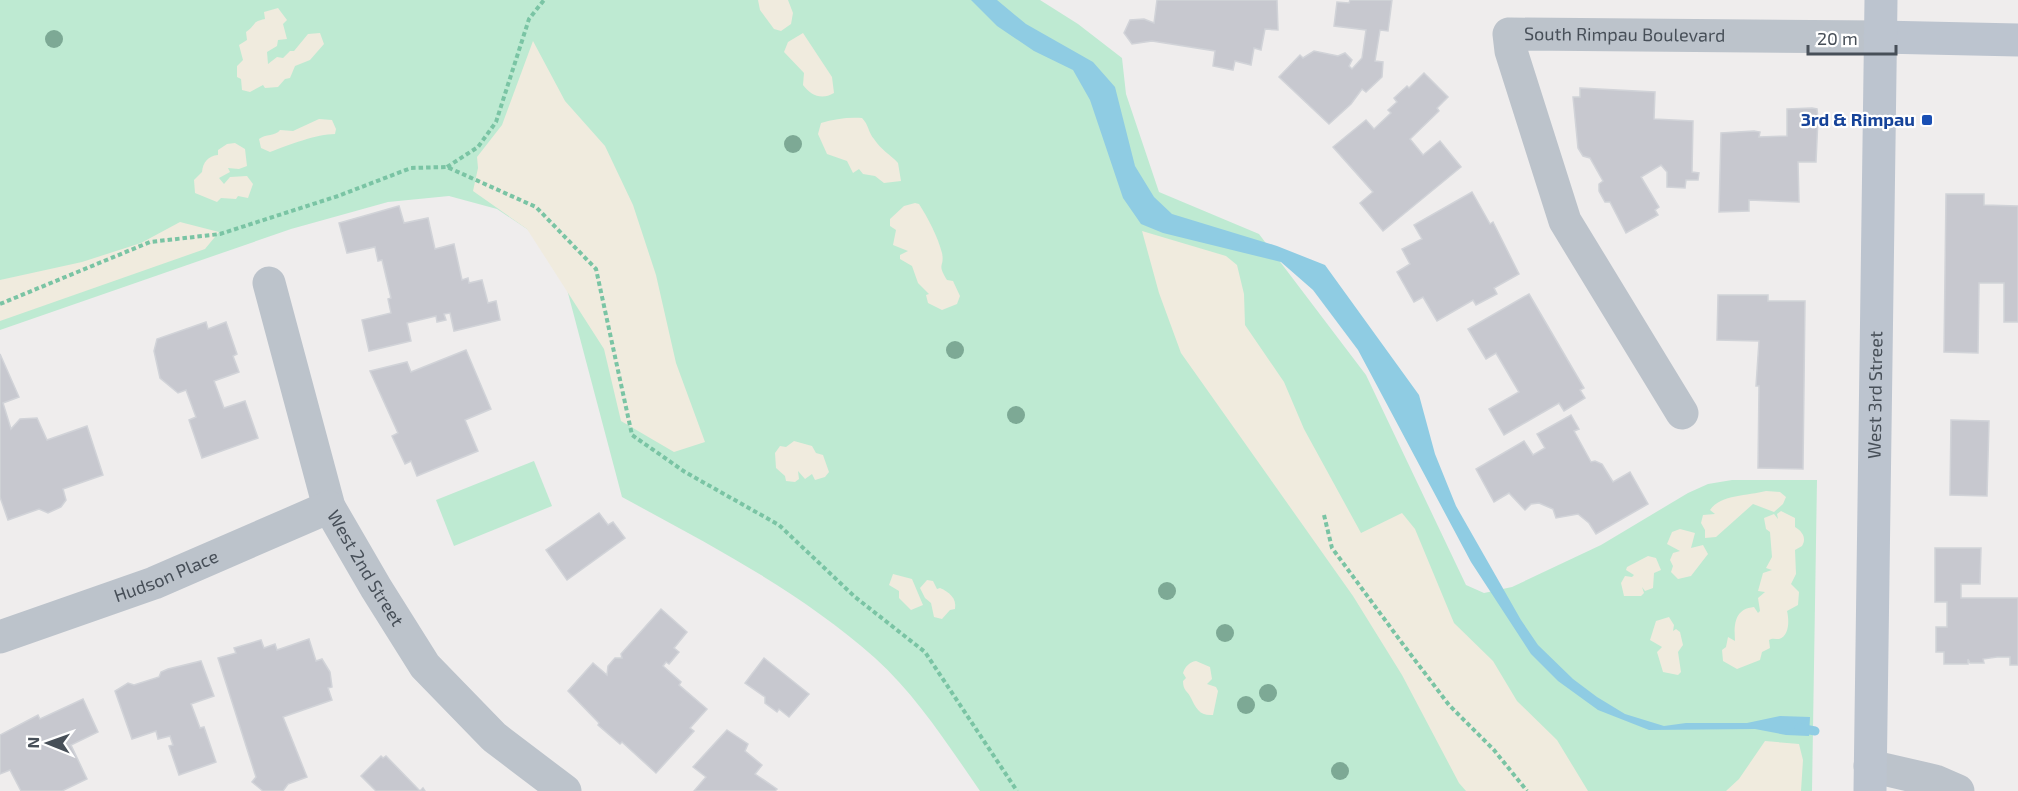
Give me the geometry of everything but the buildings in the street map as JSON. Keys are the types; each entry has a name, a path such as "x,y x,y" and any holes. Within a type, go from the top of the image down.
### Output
{"main road":[{"name":"West 3rd Street","path":"1870,778 1881,0"},
{"name":"South Rimpau Boulevard","path":"1881,37 2018,40"}],"street":[{"name":"South Rimpau Boulevard","path":"1682,413 1565,221 1511,51 1509,34 1881,37"},
{"name":"West 2nd Street","path":"268,283 329,507 425,666 494,737 565,791"},
{"name":"Hudson Place","path":"0,636 154,583 329,507"},
{"path":"1870,778 1935,782 1958,791"}],"path":[{"path":"447,167 478,147 496,122 529,19 544,0"},
{"path":"0,304 150,242 220,234 338,196 411,168 447,167 536,207 596,269 632,435 685,472 779,525 855,597 925,652 1017,791"},
{"path":"1324,515 1332,548 1449,705 1494,750 1527,791"}],"green space":[{"path":"0,0 1040,0 1078,24 1122,58 1126,94 1159,192 1259,234 1366,375 1466,585 1484,593 1512,587 1601,545 1688,493 1708,484 1732,480 1817,480 1812,791 980,791 905,688 875,658 846,634 816,611 753,570 622,497 564,278 536,235 497,209 449,196 388,202 291,229 0,330"},
{"path":"534,461 552,506 454,546 436,500"}],"sand":[{"path":"758,0 788,0 793,13 791,24 781,31 774,29 760,10"},
{"path":"278,8 287,20 283,24 287,39 278,40 277,46 267,52 268,64 277,57 283,58 290,51 294,51 308,34 320,33 324,44 310,60 295,66 290,78 285,79 278,87 265,88 263,85 250,92 242,90 241,79 237,77 237,66 243,60 239,45 247,40 246,32 256,22 265,19 264,12"},
{"path":"803,33 832,77 834,93 830,95 817,96 806,89 803,85 804,73 784,52 788,42"},
{"path":"533,41 565,101 605,146 633,205 656,275 676,363 705,442 674,452 621,421 604,349 527,229 473,191 478,168 477,157 502,125"},
{"path":"862,118 877,143 898,163 901,181 884,183 875,176 863,174 859,169 853,173 847,161 827,154 818,134 821,123"},
{"path":"319,119 332,120 336,129 335,134 311,138 270,152 261,148 259,139 261,137 280,130 293,131"},
{"path":"235,143 245,149 247,166 239,169 228,168 230,172 219,178 224,184 230,177 247,176 253,184 248,198 238,196 236,199 221,198 217,202 195,193 194,180 202,172 207,160 218,155 218,150 227,144"},
{"path":"919,204 938,241 942,253 941,268 947,280 953,281 960,296 957,304 942,310 928,303 926,295 929,294 918,283 912,266 900,259 900,255 908,251 893,245 896,230 890,226 890,219 904,206"},
{"path":"180,222 219,232 205,249 0,321 0,280 82,262 141,243"},
{"path":"1142,231 1226,256 1237,265 1244,294 1245,325 1284,382 1304,429 1361,533 1402,513 1415,529 1454,623 1493,661 1517,701 1557,740 1588,791 1466,791 1459,783 1402,675 1353,596 1181,353 1159,293"},
{"path":"794,441 812,446 816,453 823,455 829,472 825,477 815,480 812,474 805,479 798,471 799,479 795,482 786,481 785,476 776,468 775,453 780,446 786,447"},
{"path":"1766,491 1780,492 1786,497 1783,504 1774,512 1753,504 1716,537 1705,538 1705,530 1701,523 1703,515 1715,514 1710,510 1715,505 1735,496"},
{"path":"1781,511 1795,518 1795,527 1804,538 1802,546 1795,550 1796,574 1791,584 1799,592 1798,605 1787,611 1788,627 1783,637 1769,640 1770,648 1762,652 1760,660 1737,669 1723,661 1722,650 1726,647 1728,637 1735,641 1735,624 1739,614 1747,608 1754,607 1758,613 1760,611 1758,598 1765,592 1758,591 1763,573 1772,570 1766,568 1772,557 1770,532 1766,529 1764,518 1774,514 1778,519 1777,514"},
{"path":"1680,529 1695,533 1691,548 1703,545 1708,554 1691,576 1678,579 1671,572 1673,566 1670,560 1673,553 1680,551 1667,544 1672,532"},
{"path":"1648,556 1656,558 1661,570 1654,573 1653,588 1645,591 1642,587 1644,593 1641,596 1624,596 1621,583 1625,576 1634,575 1626,570 1627,567"},
{"path":"893,574 912,579 923,605 911,610 899,598 899,591 889,585"},
{"path":"927,580 933,581 937,589 940,588 954,599 955,609 950,610 942,619 934,617 931,603 925,598 920,588"},
{"path":"1669,617 1674,625 1673,631 1676,629 1680,632 1683,645 1678,652 1681,672 1678,675 1663,672 1657,652 1662,647 1650,640 1656,621"},
{"path":"1196,661 1210,667 1212,679 1207,684 1216,687 1218,691 1213,715 1199,711 1184,687 1183,681 1186,678 1183,673 1189,664"},
{"path":"1765,741 1799,744 1803,760 1801,791 1726,791 1739,779"}],"water":[{"path":"971,0 997,0 1026,24 1093,62 1115,87 1135,166 1154,197 1172,214 1277,246 1325,265 1419,395 1435,454 1456,506 1521,620 1538,645 1573,679 1625,714 1664,726 1686,723 1747,723 1780,716 1810,717 1809,736 1786,735 1755,729 1649,730 1598,710 1558,681 1531,654 1471,562 1358,350 1313,290 1281,262 1163,233 1141,224 1123,198 1090,100 1073,70 1034,51 997,26"}],"waterway":[{"path":"1799,728 1815,731"}],"place":[{"name":"3rd & Rimpau","path":"1927,120"}]}
